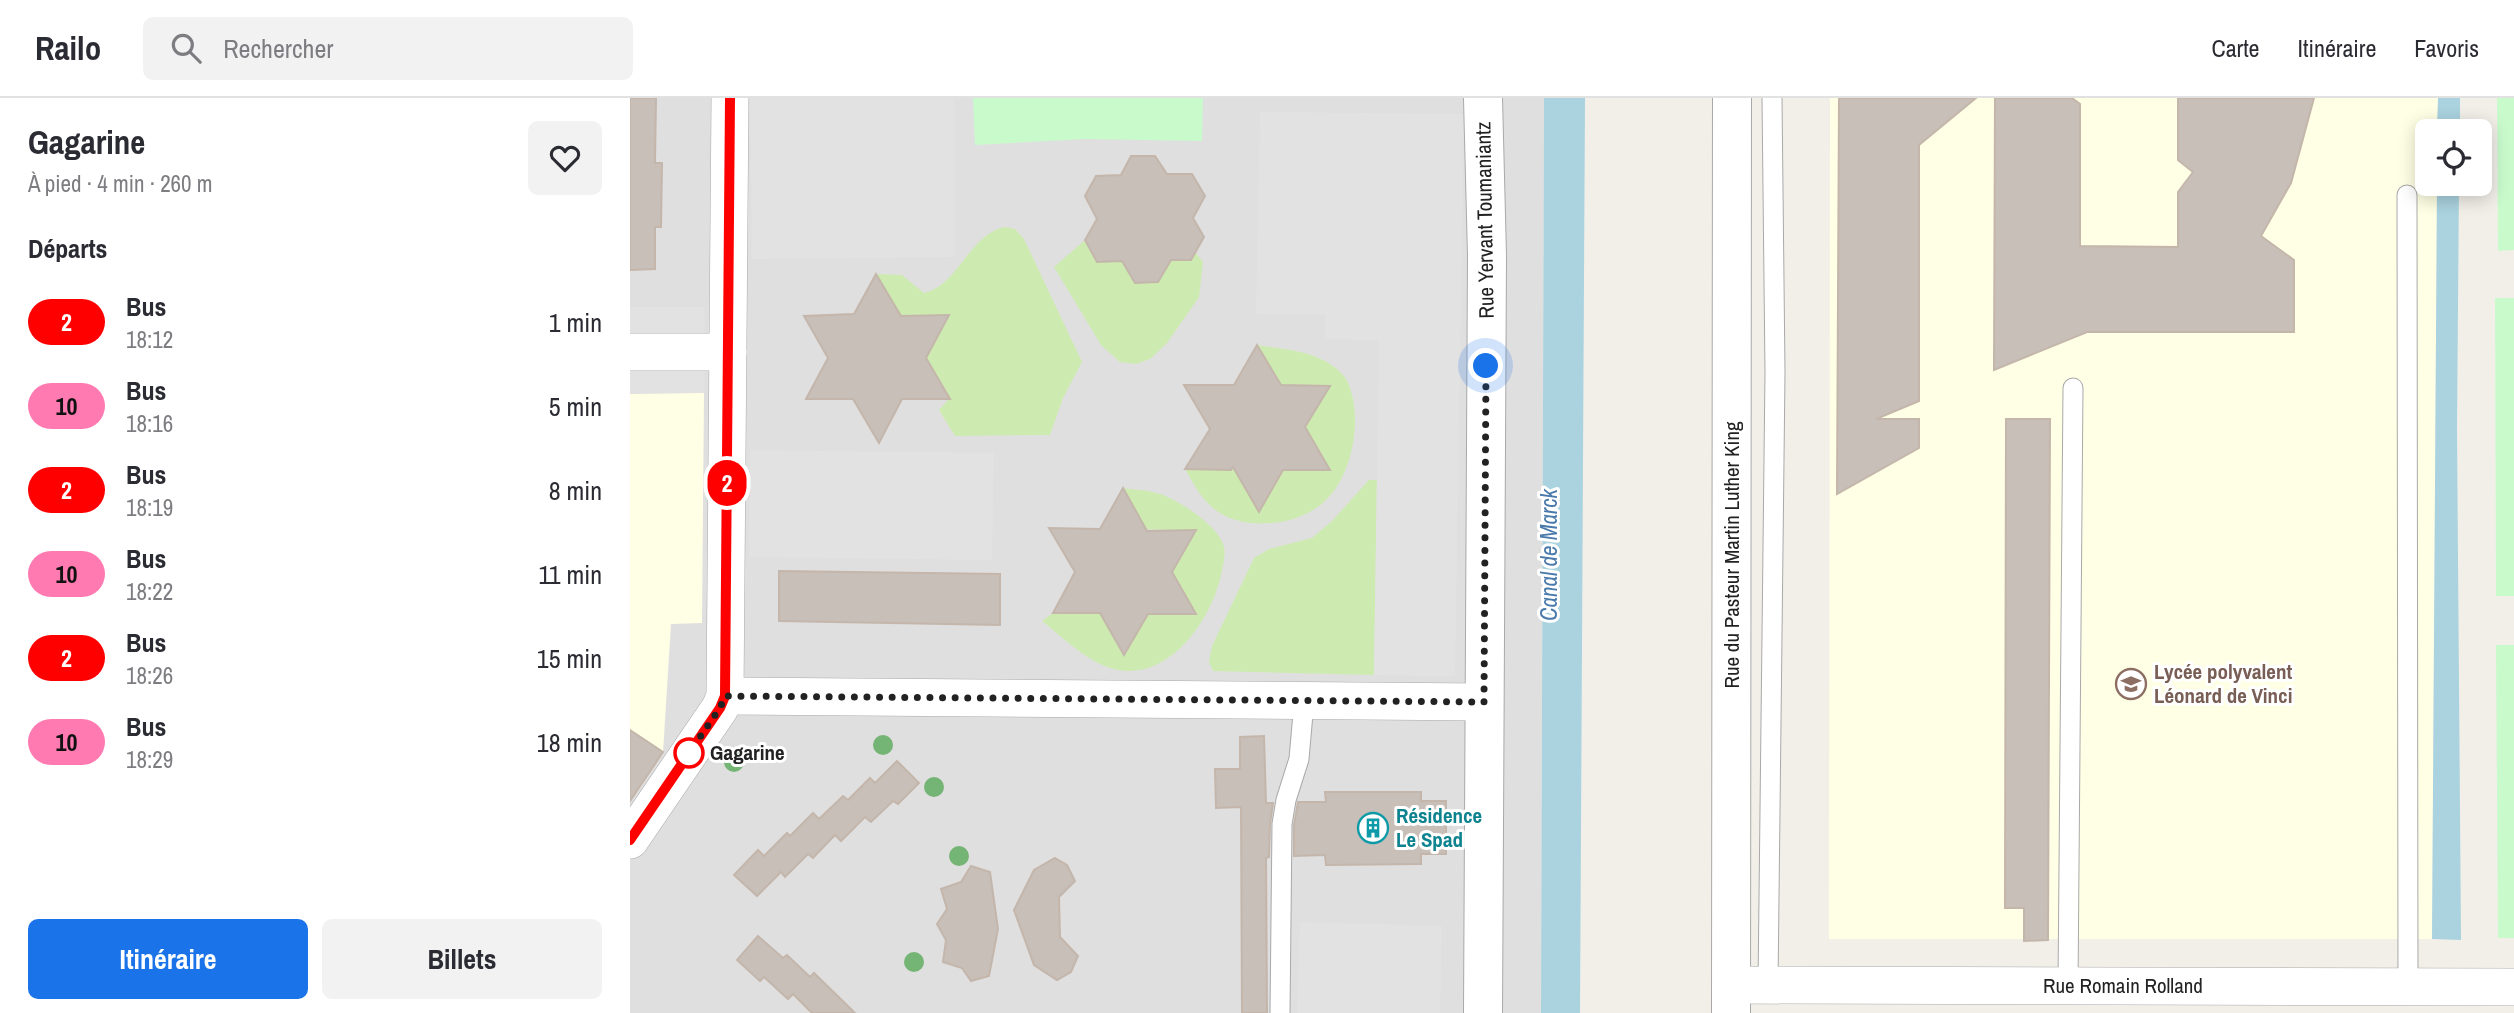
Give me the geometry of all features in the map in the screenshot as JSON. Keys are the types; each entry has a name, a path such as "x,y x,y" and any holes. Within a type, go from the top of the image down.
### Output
{"street":[{"path":"630,840 720,708 725,696 730,98"},
{"name":"Rue Yervant Toumaniantz","path":"1483,98 1487,256 1483,1013"},
{"name":"Rue du Pasteur Martin Luther King","path":"1732,98 1744,995"},
{"path":"630,352 728,352"},
{"path":"725,696 1484,702"},
{"name":"Rue Romain Rolland","path":"1744,995 2068,986 2514,987"}],"lane":[{"path":"1744,995 1775,372 1772,98"},
{"path":"2407,195 2408,987"},
{"path":"2068,986 2073,388"},
{"path":"1280,1013 1282,824 1286,800 1299,759 1304,702"}],"shaded area":[{"path":"630,98 1544,98 1541,1013 630,1013"},
{"path":"750,98 954,98 955,257 752,259"},
{"name":"Lycée polyvalent Léonard de Vinci","path":"1830,98 2438,98 2437,119 2415,119 2415,196 2437,196 2432,939 1829,939"},
{"path":"1260,112 1464,114 1455,676 1374,675 1379,340 1325,339 1325,315 1256,314"},
{"path":"630,307 705,307 704,393 630,393"},
{"path":"704,393 702,623 671,624 663,752 630,730 630,394"},
{"path":"750,450 994,453 992,560 749,557"},
{"path":"1300,922 1442,926 1440,1013 1297,1013"}],"green space":[{"path":"973,98 1203,98 1202,141 1084,139 975,145"},
{"path":"2497,98 2514,98 2514,250 2498,251"},
{"path":"1005,227 1015,229 1024,239 1082,362 1063,398 1050,435 955,436 939,410 950,398 926,358 949,316 901,316 876,274 902,275 924,293 946,281 982,239"},
{"path":"1085,240 1097,262 1122,261 1136,282 1158,282 1171,260 1191,260 1195,252 1203,262 1199,297 1167,343 1150,359 1136,364 1120,362 1101,345 1054,267"},
{"path":"2495,298 2514,298 2514,596 2496,596"},
{"path":"1257,345 1322,359 1347,380 1353,398 1355,431 1347,466 1340,482 1319,506 1308,513 1281,522 1251,523 1224,515 1201,495 1185,469 1234,470 1259,511 1283,470 1330,470 1305,427 1330,386 1281,385"},
{"path":"1369,480 1377,480 1374,675 1213,671 1209,662 1212,646 1254,558 1269,549 1312,538 1332,521"},
{"path":"1123,488 1160,494 1188,508 1215,531 1224,547 1223,568 1215,596 1196,630 1170,657 1154,666 1137,670 1118,670 1097,663 1042,621 1053,613 1100,613 1124,654 1148,614 1196,614 1172,572 1196,531 1146,529"},
{"path":"2496,645 2514,645 2514,938 2498,938"}],"water":[{"name":"Canal de Marck","path":"1544,98 1585,98 1580,1013 1541,1013"},
{"path":"2438,98 2460,98 2460,119 2437,119"},
{"path":"2437,196 2459,196 2457,429 2461,940 2432,939"}],"building":[{"path":"630,98 656,98 655,163 662,163 661,227 655,227 655,269 630,270"},
{"path":"1839,98 1976,98 1919,145 1919,401 1876,419 1919,419 1919,448 1837,494"},
{"path":"1995,98 2072,98 2080,104 2080,246 2178,247 2178,192 2193,172 2178,160 2178,98 2314,98 2291,183 2261,236 2294,260 2294,332 2087,332 1994,370"},
{"path":"1131,156 1155,156 1167,174 1192,174 1205,196 1193,218 1204,237 1191,260 1171,260 1158,282 1135,283 1122,261 1097,262 1085,240 1097,219 1085,196 1096,176 1121,175"},
{"path":"876,274 901,316 949,315 926,358 950,399 902,399 879,443 853,399 806,399 828,358 804,316 854,314"},
{"path":"1257,345 1281,385 1330,386 1305,427 1330,470 1283,470 1259,512 1233,467 1231,470 1185,469 1210,429 1184,385 1234,385"},
{"path":"2006,419 2050,419 2048,940 2024,941 2024,908 2005,908"},
{"path":"1123,488 1147,531 1196,530 1172,572 1196,614 1148,614 1124,655 1100,613 1053,613 1075,572 1049,528 1100,529"},
{"path":"779,571 1000,574 1000,625 779,621"},
{"path":"630,730 663,752 630,801"},
{"path":"1264,736 1266,803 1273,803 1269,857 1266,858 1267,1013 1242,1013 1241,807 1216,808 1215,769 1240,769 1240,737"},
{"path":"897,761 919,783 898,804 893,801 871,822 865,817 841,841 835,835 813,858 808,854 785,877 781,872 757,896 734,875 758,850 764,856 787,833 790,836 813,813 819,819 843,796 848,800 870,778 875,783"},
{"name":"Résidence Le Spad","path":"1325,792 1421,792 1421,801 1446,801 1446,854 1421,854 1421,864 1326,865 1325,855 1294,856 1294,825 1298,802 1326,802"},
{"path":"1055,858 1067,865 1075,881 1059,897 1060,937 1078,956 1071,972 1057,980 1034,965 1014,910 1034,870"},
{"path":"971,866 990,872 998,929 989,976 971,981 962,968 943,962 946,940 937,924 947,909 941,889 961,882"},
{"path":"758,936 783,958 787,955 810,977 814,973 855,1013 812,1013 793,994 788,999 764,977 760,981 737,960"}],"bus line":[{"name":"2","path":"630,840 720,708 725,696 730,98"}],"place":[{"name":"Lycée polyvalent Léonard de Vinci","path":"2131,684"},
{"name":"Gagarine","path":"689,753"},
{"name":"Résidence Le Spad","path":"1373,828"}],"route":[{"path":"689,753 684,760 720,708 725,696 1484,702 1486,366"}]}
